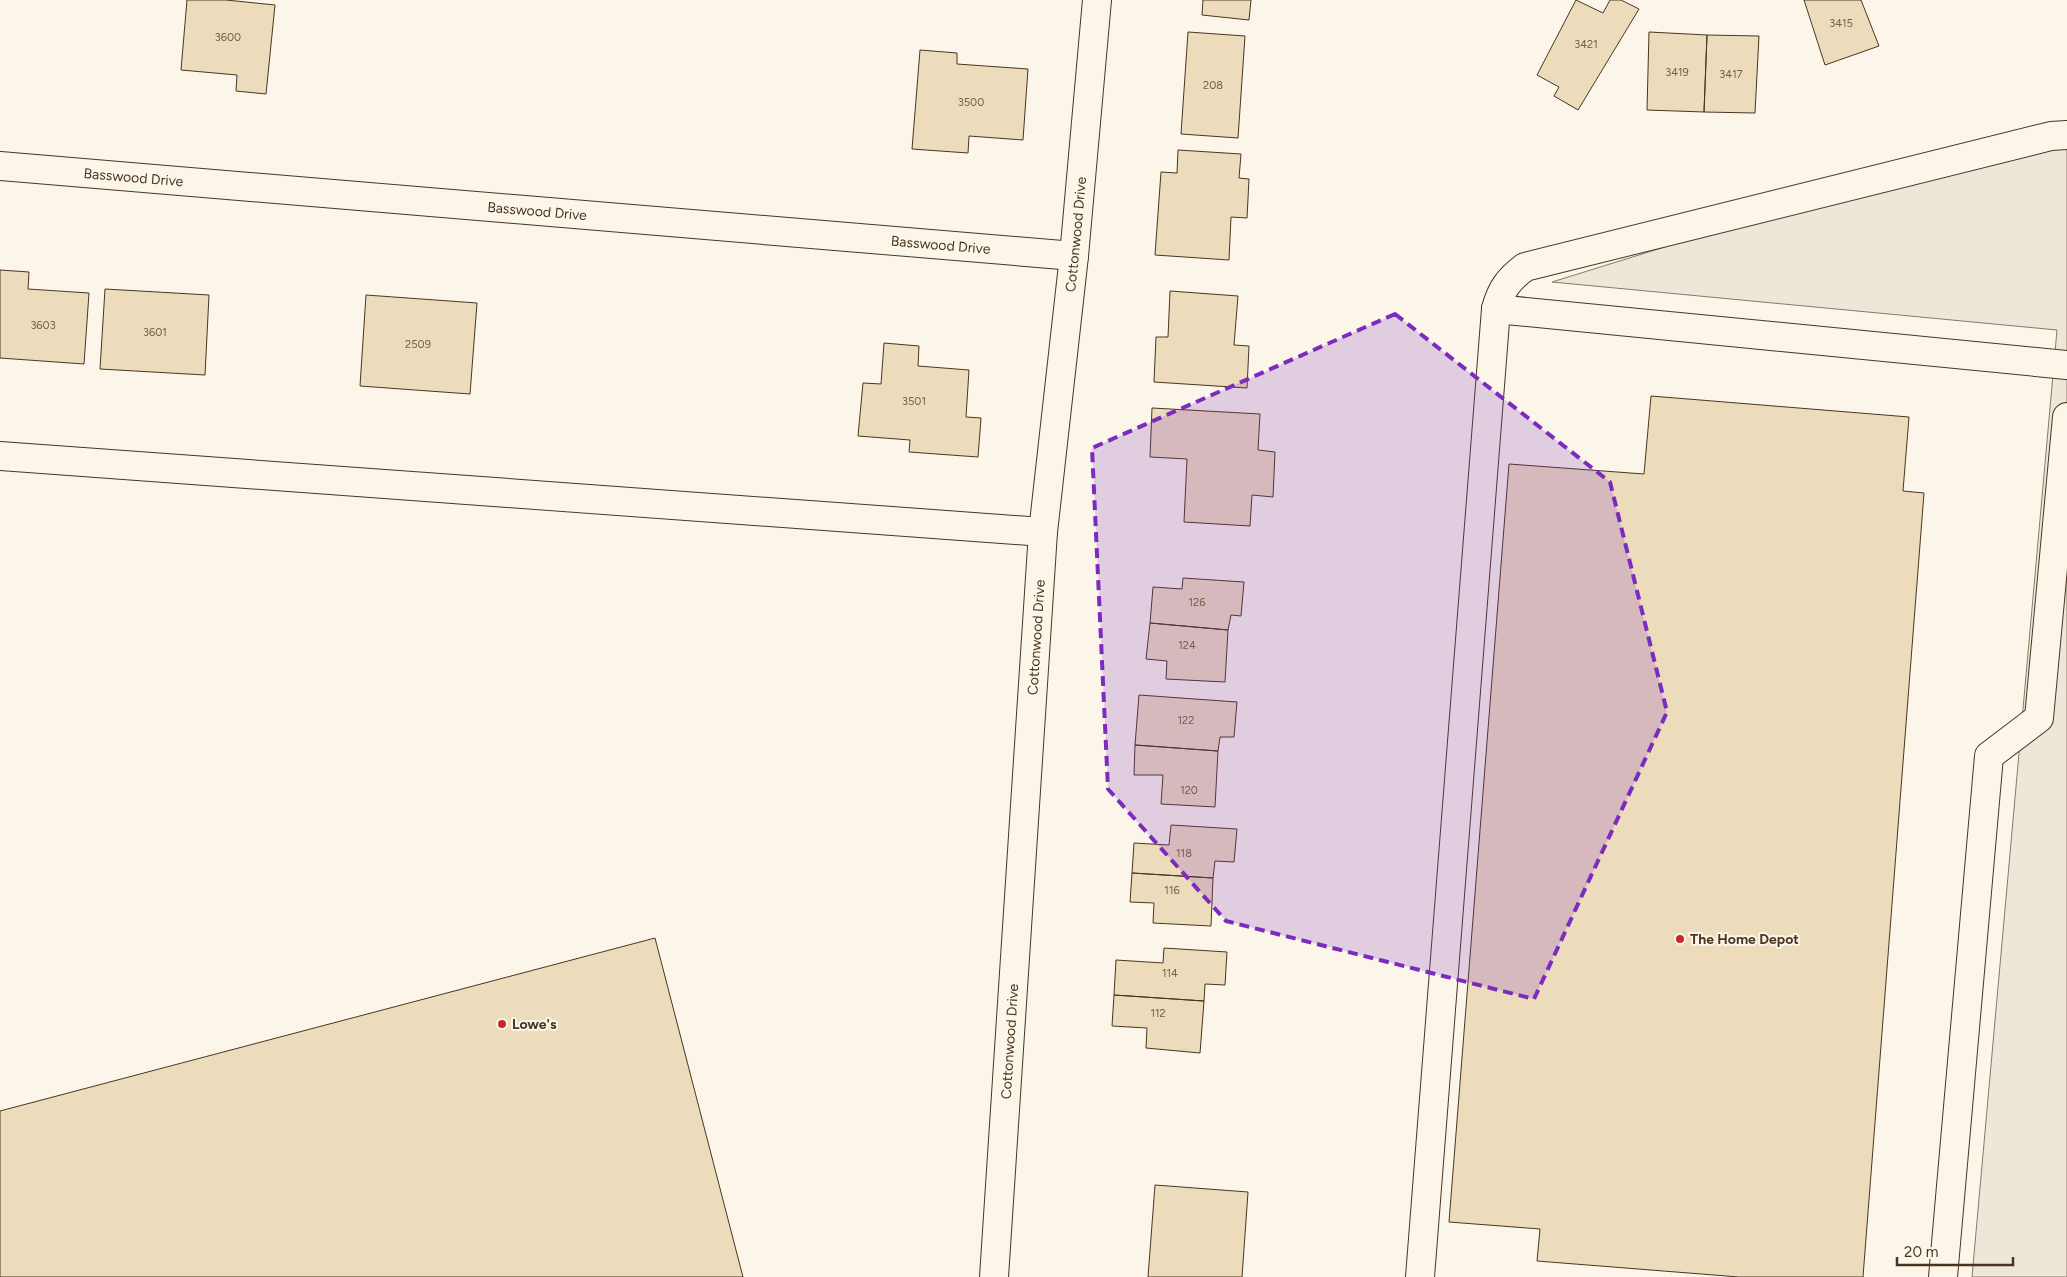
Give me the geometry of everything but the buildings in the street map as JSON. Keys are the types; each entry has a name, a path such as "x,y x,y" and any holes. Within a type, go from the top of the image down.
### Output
{"street":[{"name":"Cottonwood Drive","path":"994,1277 1043,532 1074,256 1097,0"},
{"path":"1420,1277 1496,309 1500,293 1510,278 1525,267 2051,136 2067,135"},
{"name":"Basswood Drive","path":"0,166 1074,256"},
{"path":"1496,309 2067,365"},
{"path":"1943,1277 1989,756 2039,718 2067,418"},
{"path":"0,456 1043,532"}],"highlighted area":[{"path":"1395,314 1610,482 1667,712 1534,999 1226,921 1108,789 1092,448"}],"shaded area":[{"path":"2067,122 2067,1277 1972,1277 2057,330 1552,282"}],"place":[{"name":"The Home Depot","path":"1680,939"},
{"name":"Lowe's","path":"502,1024"}]}
